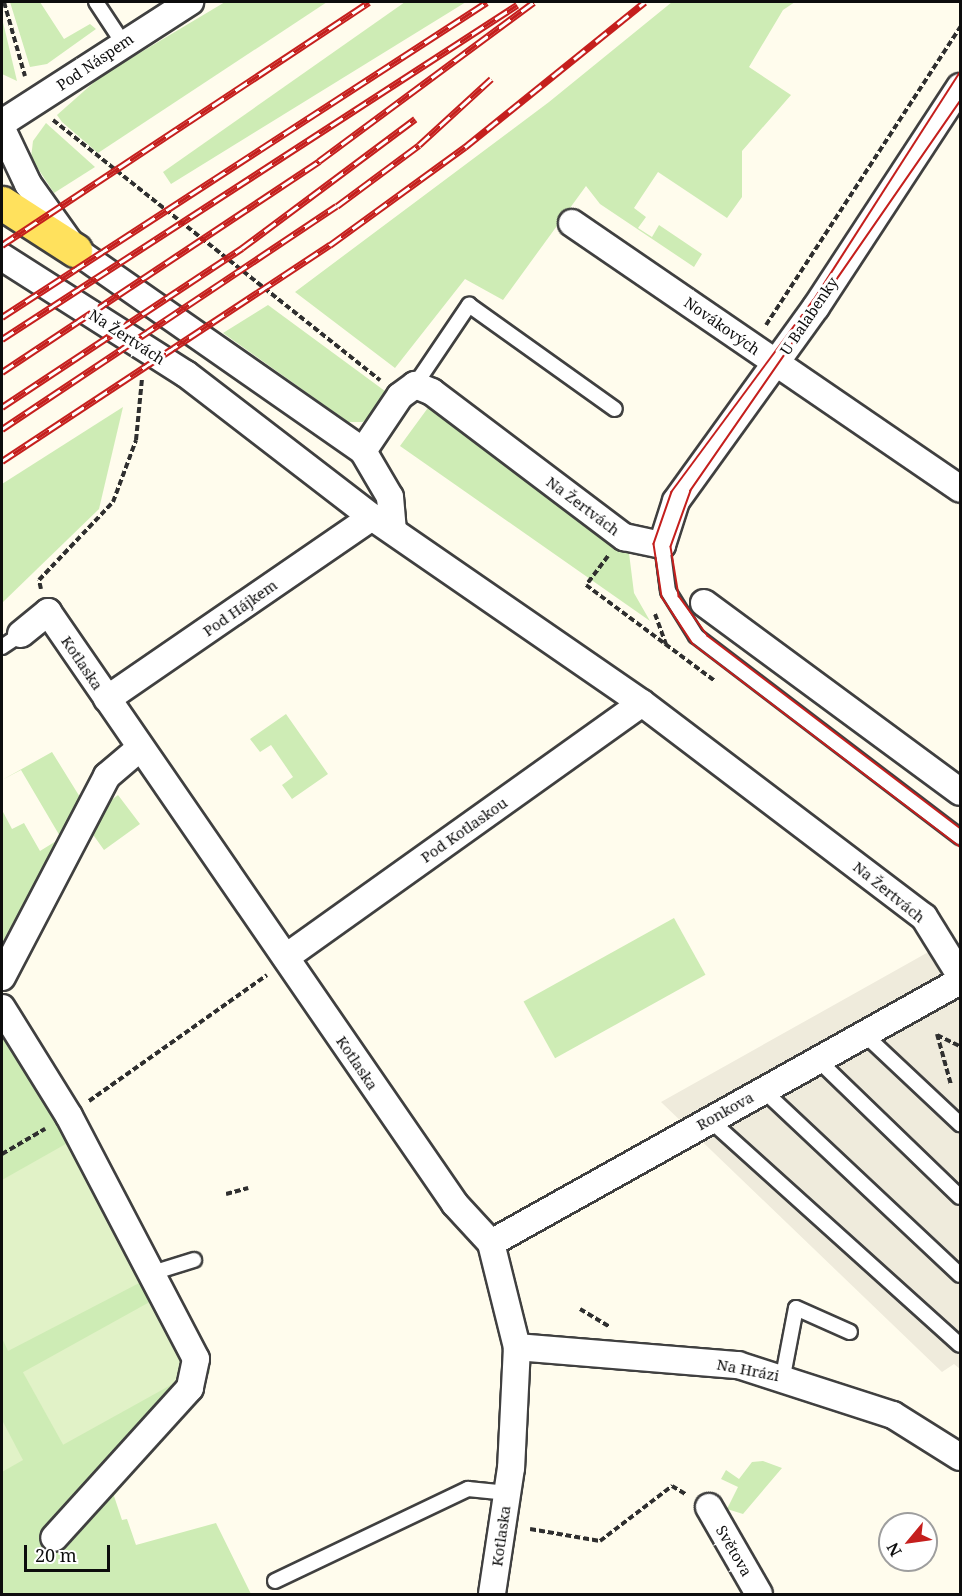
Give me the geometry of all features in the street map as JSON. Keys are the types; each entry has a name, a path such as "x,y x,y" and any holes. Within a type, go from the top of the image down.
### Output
{"main road":[{"path":"2,204 75,250"}],"street":[{"name":"Pod Náspem","path":"2,123 190,2"},
{"name":"U Balabenky","path":"662,545 676,501 777,364 960,87"},
{"path":"2,129 28,184 75,250 363,451 390,497 382,523"},
{"name":"Novákových","path":"572,223 960,489"},
{"name":"Na Žertvách","path":"2,257 186,374 382,523 642,703 924,917 960,975"},
{"path":"363,451 407,390"},
{"name":"Na Žertvách","path":"407,390 432,392 624,537 662,545"},
{"name":"Pod Hájkem","path":"107,699 382,523"},
{"path":"704,603 960,792"},
{"path":"11,641 48,612"},
{"name":"Kotlaska","path":"48,612 454,1204 491,1243 517,1347 507,1493 492,1594"},
{"name":"Pod Kotlaskou","path":"286,957 642,703"},
{"path":"2,977 107,777 140,748"},
{"name":"Ronkova","path":"491,1243 960,981"},
{"path":"2,1008 69,1116 193,1352 196,1374 190,1388 54,1538"},
{"name":"Na Hrázi","path":"517,1347 738,1365 783,1376 893,1415 960,1457"},
{"name":"Světova","path":"709,1507 759,1594"}],"lane":[{"path":"96,2 123,43"},
{"path":"407,390 469,305 615,409"},
{"path":"662,545 668,591 696,636 960,837"},
{"path":"864,1034 960,1124"},
{"path":"818,1060 960,1197"},
{"path":"763,1090 960,1275"},
{"path":"710,1120 960,1345"},
{"path":"152,1273 194,1260"},
{"path":"783,1376 796,1308 850,1332"},
{"path":"275,1581 468,1489 507,1493"}],"path":[{"path":"4,2 20,67 39,99 80,146 407,390"},
{"path":"766,325 960,27"},
{"path":"48,612 39,580 113,502 136,440 142,378"},
{"path":"650,602 666,644"},
{"path":"2,1154 69,1116 267,975"},
{"path":"956,1089 936,1034 960,1046"},
{"path":"226,1194 248,1188"},
{"path":"530,1529 600,1542 672,1486 709,1507"}],"green space":[{"path":"10,2 40,2 64,39 90,24 96,29 47,64 30,67"},
{"path":"225,2 327,2 98,153 57,115 101,76"},
{"path":"405,2 466,2 171,184 163,172"},
{"path":"672,2 795,2 783,10 749,67 791,95 742,151 742,197 727,218 658,172 634,208 646,217 638,228 652,237 659,225 702,254 694,267 600,204 586,186 503,300 465,279 395,368 295,292 549,102"},
{"path":"2,18 17,81 2,74"},
{"path":"46,123 95,167 54,193 31,158 33,141"},
{"path":"268,305 389,394 363,422 348,422 223,333"},
{"path":"430,405 629,553 634,593 650,621 400,446"},
{"path":"123,407 99,509 2,603 2,484"},
{"path":"286,714 328,774 292,799 282,785 293,777 271,745 260,752 250,739"},
{"path":"52,752 83,802 2,959 2,810 12,829 24,823 40,851 61,838 21,770 2,780"},
{"path":"118,795 140,824 104,850 89,829 107,798 110,801"},
{"path":"674,918 706,975 555,1058 524,1001"},
{"path":"2,1015 126,1191 206,1352 210,1372 114,1496 122,1520 127,1519 136,1545 216,1523 251,1594 2,1594"},
{"path":"71,1141 145,1280 8,1351 2,1338 2,1180"},
{"path":"155,1299 195,1372 63,1445 23,1372"},
{"path":"2,1420 23,1460 2,1472"},
{"path":"763,1461 782,1468 743,1514 727,1509 738,1487 721,1479 726,1470 739,1479 752,1462"}],"shaded area":[{"path":"932,950 960,972 960,1369 954,1364 942,1372 661,1102"}],"tram line":[{"path":"960,73 814,300 672,492 654,544 662,597 693,644 960,847"},
{"path":"960,102 691,491 671,547 679,596 708,636 960,828"}],"railway":[{"path":"2,245 369,2"},
{"path":"2,317 487,2"},
{"path":"2,372 319,161 534,2"},
{"path":"2,461 330,245 465,147 645,2"},
{"path":"2,339 517,5"},
{"path":"2,429 337,206 419,145 491,79"},
{"path":"2,407 242,248 415,119"}]}
